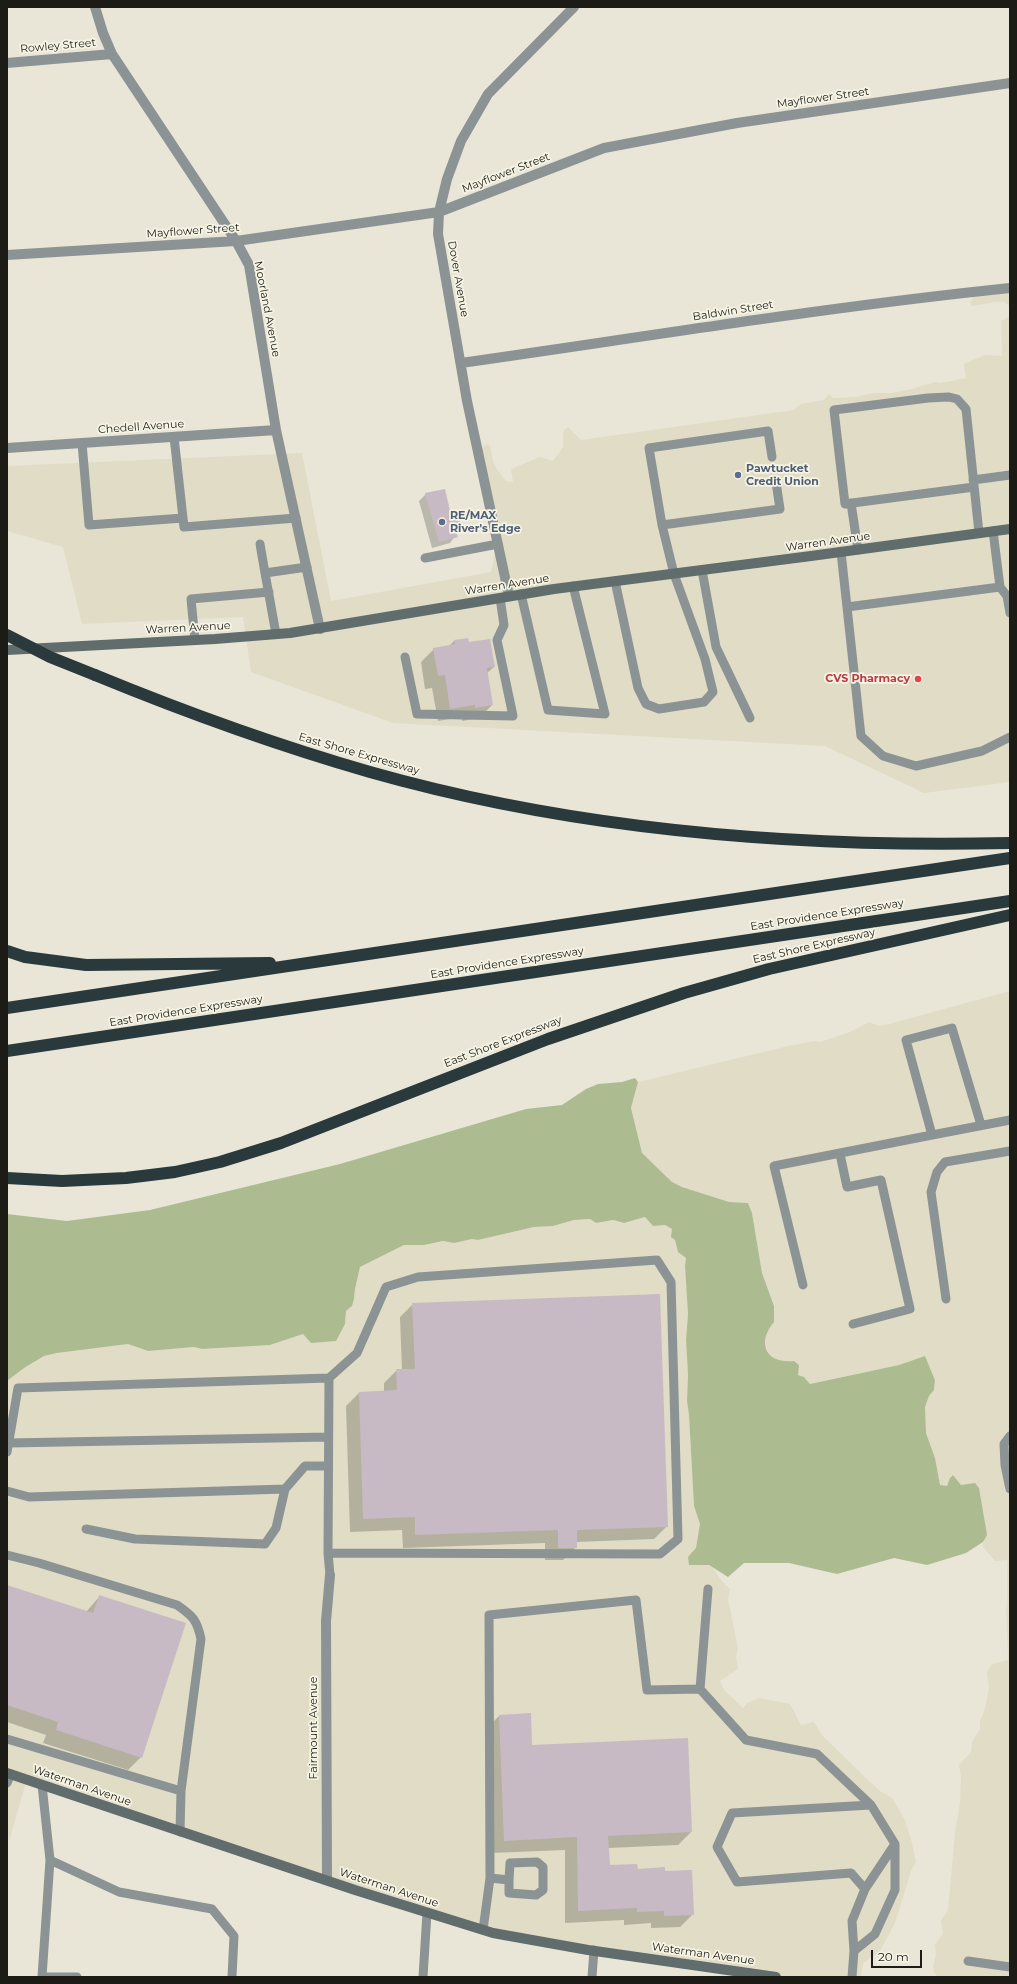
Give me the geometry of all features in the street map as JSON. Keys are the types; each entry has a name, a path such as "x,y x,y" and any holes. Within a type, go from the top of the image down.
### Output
{"highway":[{"name":"East Shore Expressway","path":"7,635 50,657 200,717 311,755 432,788 556,813 677,831 779,840 822,842 1010,843"},
{"path":"7,1008 1010,858"},
{"name":"East Providence Expressway","path":"7,1051 1010,901"},
{"name":"East Shore Expressway","path":"7,1178 62,1181 126,1178 175,1172 220,1162 281,1143 555,1036 684,994 769,969 1010,915"},
{"path":"7,951 24,957 86,965 319,962"}],"main road":[{"name":"Warren Avenue","path":"7,650 195,640 320,629 573,586 614,582 1010,529"},
{"name":"Waterman Avenue","path":"8,1777 42,1785 180,1832 483,1930 594,1950 761,1976 776,1977"}],"street":[{"name":"Moorland Avenue","path":"95,7 103,33 112,54 236,241 249,265 276,430 320,629"},
{"name":"Dover Avenue","path":"505,597 498,544 467,401 438,234 439,212 447,179 461,141 488,94 574,7"},
{"name":"Rowley Street","path":"7,62 112,54"},
{"name":"Mayflower Street","path":"7,255 236,241 439,212 604,148 737,123 1010,83"},
{"name":"Baldwin Street","path":"461,363 926,296 1010,288"},
{"name":"Chedell Avenue","path":"7,448 276,430"},
{"name":"Fairmount Avenue","path":"328,1880 326,1621 330,1575"}],"lane":[{"path":"979,533 974,483 966,410 957,399 949,397 928,398 834,410 845,504 974,483 1010,475"},
{"path":"614,582 638,688 646,704 659,710 704,702 713,692 705,659 674,574 662,525 649,448 768,431 772,457"},
{"path":"174,437 184,527 296,518"},
{"path":"82,443 89,525 183,518"},
{"path":"662,525 780,509 776,482"},
{"path":"851,503 858,550"},
{"path":"993,531 1000,587 1007,596 1010,613"},
{"path":"260,544 276,634"},
{"path":"425,558 498,544"},
{"path":"841,552 861,736 883,756 916,766 982,751 1010,737"},
{"path":"265,573 307,567"},
{"path":"702,570 716,647 750,718"},
{"path":"521,594 548,710 605,714 573,586"},
{"path":"847,607 1000,587"},
{"path":"195,640 191,599 269,592"},
{"path":"405,658 417,714 513,716 497,640 504,625 505,597"},
{"path":"932,1135 906,1040 952,1028 981,1125"},
{"path":"803,1285 774,1166 1010,1120"},
{"path":"946,1299 931,1192 937,1172 944,1162 1010,1151"},
{"path":"840,1154 847,1187 881,1180 910,1309 853,1324"},
{"path":"328,1437 8,1447 18,1388 329,1378 358,1352 386,1287 418,1277 657,1260 671,1282 678,1539 660,1554 328,1553"},
{"path":"329,1378 328,1553 330,1575"},
{"path":"1010,1436 1004,1444 1005,1465 1010,1489"},
{"path":"86,1529 135,1539 265,1544 276,1528 285,1489 304,1466 328,1466"},
{"path":"7,1491 29,1497 285,1489"},
{"path":"7,1556 39,1563 177,1605 191,1614 198,1624 201,1639 181,1791 180,1832"},
{"path":"708,1589 700,1689 746,1740 817,1754 871,1805 895,1844 896,1890 875,1934 854,1951"},
{"path":"483,1930 490,1878 489,1615 636,1600 647,1690 700,1689"},
{"path":"7,1739 181,1791"},
{"path":"42,1785 50,1860 42,1977 77,1977"},
{"path":"865,1889 851,1873 737,1882 717,1847 732,1813 871,1805"},
{"path":"852,1977 854,1951 852,1921 865,1889 895,1844"},
{"path":"50,1860 119,1892 212,1909 234,1936 232,1977"},
{"path":"537,1862 543,1867 543,1890 536,1895 509,1893 509,1880 510,1863 537,1862"},
{"path":"490,1878 509,1880"},
{"path":"423,1977 427,1913"},
{"path":"592,1977 594,1950"},
{"path":"968,1961 1010,1967"}],"shaded area":[{"path":"1010,285 1010,306 1004,302 972,306 970,303 976,291"},
{"path":"1010,316 1010,782 924,793 825,746 393,723 251,672 243,617 82,624 63,547 7,531 7,466 302,453 331,601 491,572 497,544 479,450 487,444 490,445 493,461 498,471 506,481 513,482 511,469 540,457 553,461 563,447 563,433 568,427 581,440 794,410 801,404 824,400 829,394 833,398 856,397 874,393 891,393 912,389 935,382 941,383 966,378 964,364 985,355 1002,356 1001,321"},
{"path":"1010,991 1010,1977 938,1977 934,1973 933,1966 936,1955 935,1944 943,1934 941,1921 948,1910 955,1833 960,1803 961,1776 959,1765 971,1752 972,1742 980,1729 980,1721 984,1712 989,1688 987,1672 992,1664 1008,1660 1006,1609 1007,1560 995,1561 983,1547 983,1541 958,1481 953,1475 947,1486 940,1486 935,1458 926,1433 925,1407 929,1396 934,1390 935,1380 925,1356 899,1365 810,1384 804,1377 798,1375 784,1362 774,1359 765,1348 764,1342 767,1331 774,1322 774,1306 762,1273 752,1213 748,1203 729,1202 682,1187 672,1182 642,1153 631,1108 638,1082 789,1046 814,1041 820,1042 850,1032 869,1022 879,1026 889,1024"},
{"path":"645,1217 653,1226 665,1225 672,1229 678,1252 686,1258 685,1266 688,1314 686,1340 688,1375 687,1401 694,1506 700,1524 696,1548 689,1565 709,1565 730,1589 728,1599 738,1648 736,1657 738,1669 720,1681 724,1690 743,1708 747,1703 759,1698 790,1704 801,1725 814,1722 822,1735 870,1782 880,1791 892,1798 905,1820 912,1843 916,1862 911,1871 895,1923 880,1951 863,1963 861,1977 770,1977 618,1953 420,1913 27,1779 9,1841 7,1825 7,1381 24,1368 44,1356 57,1353 128,1344 148,1351 194,1347 202,1349 270,1345 303,1334 345,1324 346,1311 352,1306 354,1299 360,1267 404,1245 424,1245 443,1241 454,1243 472,1239 478,1240 534,1227 553,1226 574,1220 590,1219 596,1223 613,1220 624,1223"}],"green space":[{"path":"635,1078 638,1082 631,1108 642,1153 672,1182 682,1187 729,1202 748,1203 752,1213 762,1273 774,1306 774,1322 766,1337 765,1344 771,1356 784,1361 794,1361 799,1365 798,1375 804,1377 810,1384 899,1365 925,1356 935,1380 934,1390 929,1396 925,1407 926,1433 935,1458 940,1485 947,1486 953,1475 961,1485 975,1483 979,1488 987,1535 983,1542 966,1553 927,1565 894,1558 837,1574 789,1563 744,1563 728,1577 709,1565 689,1565 688,1557 696,1548 700,1524 694,1506 687,1401 688,1375 686,1340 688,1314 685,1266 686,1258 678,1252 675,1240 671,1237 672,1229 665,1225 653,1226 645,1217 624,1223 613,1220 596,1223 590,1219 574,1220 553,1226 534,1227 478,1240 472,1239 454,1243 443,1241 424,1245 404,1245 360,1267 352,1306 346,1311 345,1324 336,1341 311,1343 303,1334 270,1345 202,1349 194,1347 148,1351 128,1344 44,1356 24,1368 7,1381 7,1214 67,1221 150,1210 340,1164 526,1109 562,1105 586,1089 598,1084 622,1082"}],"building":[{"path":"445,489 451,515 458,513 462,530 456,531 458,537 439,542 425,493"},
{"path":"468,638 469,642 490,639 495,667 487,668 493,705 475,708 475,705 450,709 445,675 438,676 433,648 455,644 454,640"},
{"path":"660,1294 668,1527 577,1530 577,1548 558,1548 558,1530 415,1535 415,1517 363,1519 359,1392 397,1390 396,1369 415,1369 412,1303"},
{"path":"7,1585 93,1613 99,1595 186,1623 142,1758 56,1730 58,1722 7,1705"},
{"path":"531,1713 532,1745 688,1738 692,1832 608,1836 610,1865 637,1864 638,1869 665,1867 665,1871 692,1870 694,1915 664,1916 664,1911 637,1912 637,1908 578,1911 577,1837 504,1841 499,1715"}],"place":[{"name":"Pawtucket Credit Union","path":"738,475"},
{"name":"RE/MAX River's Edge","path":"442,522"},
{"name":"CVS Pharmacy","path":"918,679"}]}
